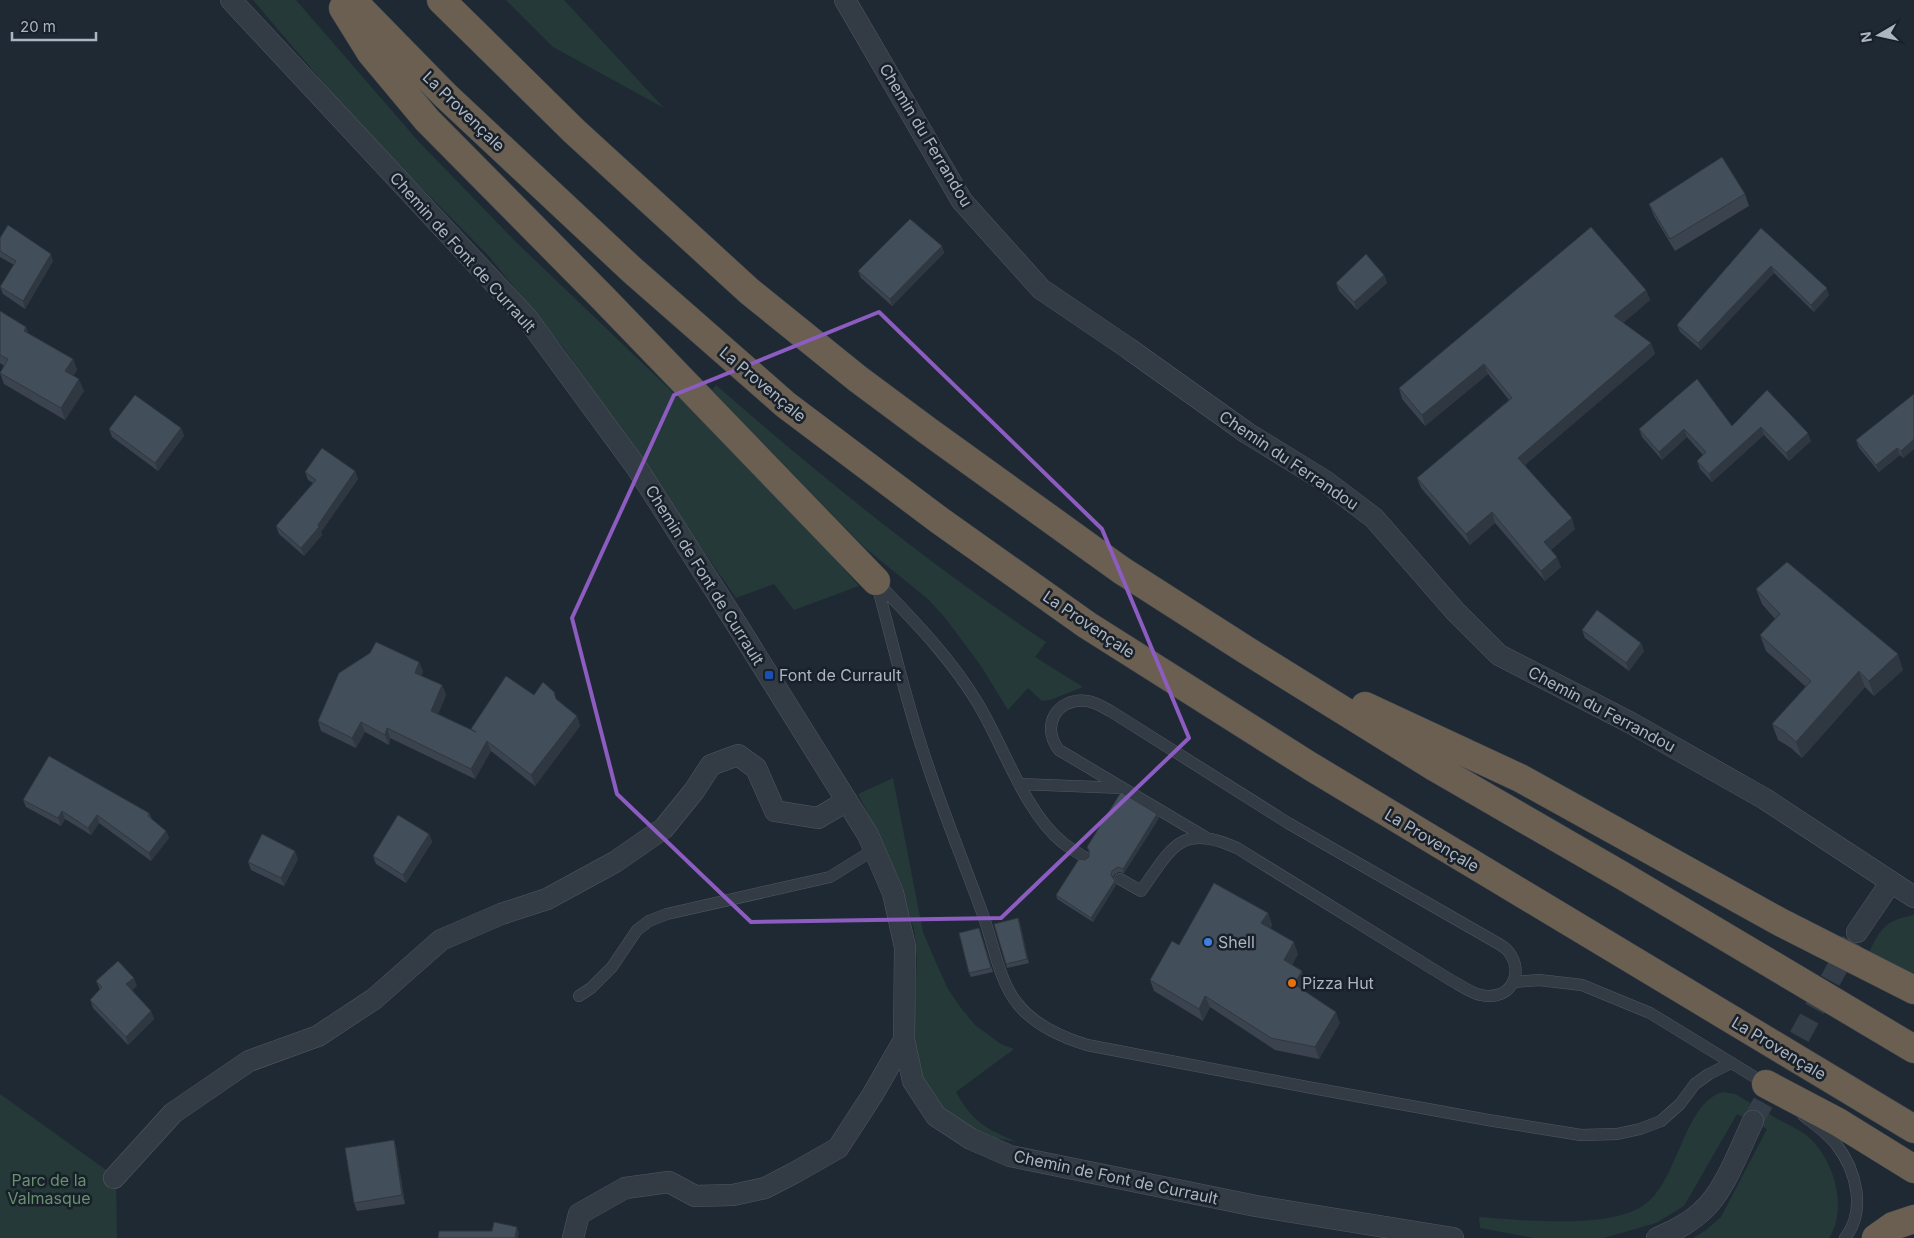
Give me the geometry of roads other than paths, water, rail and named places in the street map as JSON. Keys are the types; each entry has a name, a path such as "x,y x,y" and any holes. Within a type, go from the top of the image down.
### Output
{"highway":[{"path":"338,0 371,52 427,120 603,298 876,580"},
{"name":"La Provençale","path":"352,0 445,95 639,276 786,405 939,520 1087,625 1310,766 1914,1129"},
{"path":"441,0 574,131 749,290 858,379 942,442 1121,570 1436,768 1632,881 1914,1049"},
{"path":"1246,650 1520,778 1780,922 1914,990"},
{"path":"1766,1084 1838,1122 1914,1169"},
{"path":"1876,1238 1893,1226 1914,1219"}],"street":[{"name":"Chemin de Font de Currault","path":"231,0 526,318 637,468 729,611 868,835 893,893 906,947 904,1040 913,1081 936,1116 971,1139 1010,1156 1256,1206 1453,1238"},
{"name":"Chemin du Ferrandou","path":"845,0 962,201 1041,289 1247,433 1325,481 1374,518 1455,611 1499,655 1631,723 1765,799 1914,897"},
{"path":"114,1178 174,1113 249,1061 318,1036 374,999 441,940 501,914 548,899 615,862 664,828 694,791 711,765 738,755 756,768 775,811 818,818 847,801"},
{"path":"1857,932 1891,882"},
{"path":"573,1238 579,1214 624,1188 668,1182 695,1196 733,1195 765,1188 838,1148 873,1094 904,1040"},
{"path":"1657,1238 1680,1227 1702,1212 1716,1196 1753,1121"}],"lane":[{"path":"876,580 952,664 978,703 1019,784 1043,822 1062,842 1084,857"},
{"path":"876,580 922,748 989,930 1005,983 1015,1002 1040,1025 1070,1040 1087,1045 1462,1116 1581,1135 1617,1134 1640,1129 1661,1121 1680,1104 1695,1084 1709,1074 1731,1063"},
{"path":"1087,701 1112,712 1288,823 1508,950 1514,961 1516,973 1510,990 1501,995 1480,995 1433,969 1237,848 1222,841 1205,837 1124,788 1059,750 1052,741 1050,730 1052,718 1066,704 1087,701"},
{"path":"1019,784 1124,788"},
{"path":"1120,879 1141,891 1170,850 1181,842 1205,837"},
{"path":"579,996 591,988 612,967 636,930 649,921 667,914 830,878 874,849"},
{"path":"1514,982 1539,980 1582,985 1650,1013 1766,1084 1834,1142 1847,1161 1856,1183 1857,1201 1855,1219 1845,1238"}],"tunnel":[{"path":"1753,1121 1852,941"}],"place":[{"name":"Font de Currault","path":"769,675"},
{"name":"Shell","path":"1208,942"},
{"name":"Pizza Hut","path":"1292,983"}],"park label":[{"name":"Parc de la Valmasque","path":"49,1189"}]}
